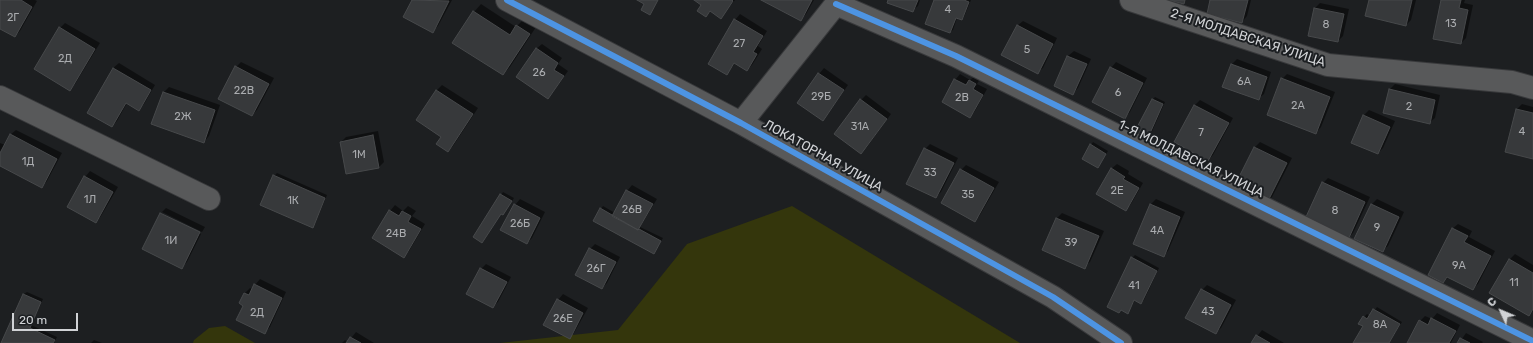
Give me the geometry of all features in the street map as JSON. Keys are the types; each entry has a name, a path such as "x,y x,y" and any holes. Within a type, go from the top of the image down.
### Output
{"street":[{"name":"ЛОКАТОРНАЯ УЛИЦА","path":"507,0 741,123 1053,297 1121,343"},
{"name":"2-Я МОЛДАВСКАЯ УЛИЦА","path":"1131,0 1328,65 1512,82 1533,88"},
{"path":"741,123 836,2"},
{"name":"1-Я МОЛДАВСКАЯ УЛИЦА","path":"836,2 956,56 1533,341"},
{"path":"0,96 209,200"}],"shaded area":[{"path":"792,206 1020,343 500,343 618,330 687,244"},
{"path":"225,326 255,343 193,343 194,340 209,328"}],"building":[{"path":"0,0 21,0 32,7 15,37 0,29"},
{"path":"412,0 449,1 433,33 403,17"},
{"path":"637,0 658,0 650,15 641,10 644,4"},
{"path":"694,0 733,1 721,19 710,11 706,17 697,11 701,5"},
{"path":"761,0 812,0 801,21"},
{"path":"888,0 918,0 913,12 887,3"},
{"path":"934,0 964,0 969,2 962,20 956,18 950,33 925,24"},
{"path":"1168,0 1185,0 1184,4"},
{"path":"1210,0 1248,0 1242,23 1207,14"},
{"path":"1369,0 1412,0 1406,26 1365,16"},
{"path":"1441,0 1461,0 1459,8 1468,10 1461,44 1433,39"},
{"path":"1314,8 1344,14 1338,42 1308,36"},
{"path":"473,11 510,35 516,25 530,34 503,75 452,43"},
{"path":"734,19 763,36 753,52 757,54 747,71 734,63 727,75 708,64"},
{"path":"1017,25 1053,44 1038,74 1001,55"},
{"path":"59,27 95,49 70,91 34,69"},
{"path":"536,48 558,63 554,70 564,76 548,99 516,77"},
{"path":"1067,56 1087,64 1073,95 1054,86"},
{"path":"1231,64 1267,77 1259,100 1222,87"},
{"path":"235,66 269,84 252,116 218,99"},
{"path":"1110,67 1143,83 1125,119 1092,102"},
{"path":"113,68 151,90 139,111 126,103 112,127 87,113"},
{"path":"818,73 844,90 823,121 797,103"},
{"path":"1281,78 1330,97 1316,134 1267,115"},
{"path":"954,79 966,85 969,80 976,84 973,89 983,95 970,118 942,102"},
{"path":"1389,89 1435,100 1430,124 1383,113"},
{"path":"436,90 473,114 448,152 436,144 441,137 416,120"},
{"path":"163,92 215,110 204,143 151,124"},
{"path":"860,99 887,119 861,154 834,134"},
{"path":"1152,99 1163,104 1147,140 1134,133"},
{"path":"1194,105 1229,123 1208,161 1174,142"},
{"path":"1516,109 1533,113 1533,159 1505,152"},
{"path":"1363,115 1390,127 1378,154 1351,143"},
{"path":"10,134 57,159 42,188 0,166 0,153"},
{"path":"373,135 379,168 346,174 340,142"},
{"path":"1090,144 1106,154 1098,168 1082,159"},
{"path":"1254,147 1287,163 1267,203 1234,187"},
{"path":"924,148 954,163 936,198 906,184"},
{"path":"1111,168 1125,177 1123,179 1139,188 1126,211 1096,194"},
{"path":"960,169 994,188 975,222 941,203"},
{"path":"273,175 325,198 313,228 260,205"},
{"path":"84,176 113,192 96,223 67,207"},
{"path":"1322,182 1365,202 1348,240 1305,219"},
{"path":"626,190 653,204 638,230 612,216"},
{"path":"500,194 512,201 503,215 501,214 482,243 473,237"},
{"path":"514,204 540,218 527,244 500,230"},
{"path":"1150,204 1180,217 1164,257 1133,244"},
{"path":"1371,204 1399,217 1383,252 1354,239"},
{"path":"600,208 638,230 639,229 661,241 654,254 593,221"},
{"path":"389,210 399,216 402,211 411,216 408,222 421,229 404,258 372,238"},
{"path":"160,213 200,232 182,269 142,249"},
{"path":"1056,218 1099,236 1085,269 1042,250"},
{"path":"1452,228 1468,236 1464,242 1491,256 1473,290 1447,277 1443,283 1428,275"},
{"path":"589,248 616,262 602,289 575,275"},
{"path":"1131,257 1157,271 1141,304 1134,300 1128,314 1121,310 1119,313 1107,307"},
{"path":"1509,259 1533,273 1533,309 1529,316 1489,293"},
{"path":"480,268 507,282 493,308 466,294"},
{"path":"254,284 282,298 265,334 236,320 243,306 239,303 244,293 249,295"},
{"path":"1201,289 1231,305 1216,334 1185,318"},
{"path":"23,294 41,302 30,328 55,340 53,343 1,343"},
{"path":"557,299 583,313 570,339 543,325"},
{"path":"1373,309 1400,324 1389,343 1353,343 1363,326 1358,324 1363,316 1367,319"},
{"path":"1431,318 1456,331 1449,343 1407,343 1419,320 1428,325"},
{"path":"1256,335 1270,343 1251,343"},
{"path":"350,337 361,343 346,343"},
{"path":"1460,338 1470,343 1457,343"}],"cycle path":[{"path":"507,0 741,123 1053,297 1121,343"},
{"path":"836,4 956,56 1533,341"}]}
